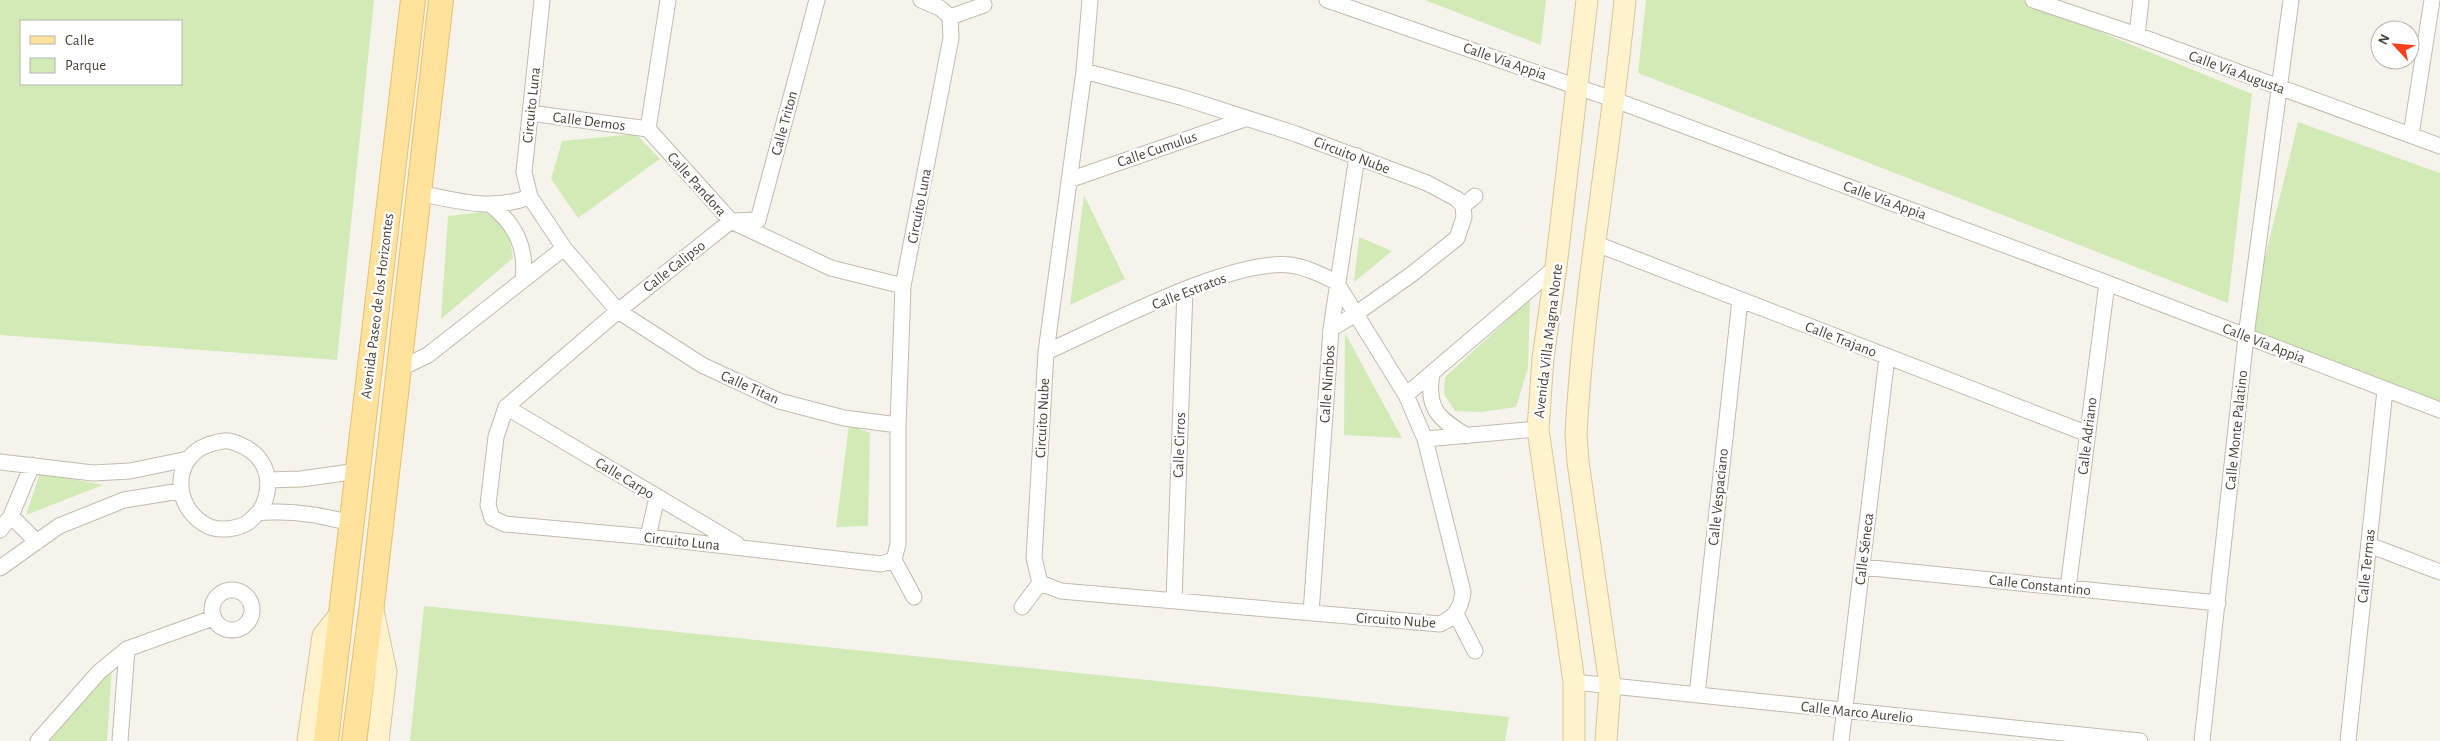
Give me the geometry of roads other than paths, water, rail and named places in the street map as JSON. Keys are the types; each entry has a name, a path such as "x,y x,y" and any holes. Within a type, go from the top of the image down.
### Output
{"main road":[{"name":"Avenida Paseo de los Horizontes","path":"326,741 413,0"},
{"name":"Avenida Paseo de los Horizontes","path":"354,741 372,604 442,0"}],"street":[{"name":"Circuito Luna","path":"542,0 524,172 530,196 564,248 618,311"},
{"path":"648,129 668,0"},
{"name":"Calle Triton","path":"731,222 758,220 817,0"},
{"path":"921,0 940,8 950,17 984,5"},
{"path":"1084,71 1090,0"},
{"name":"Calle Vía Appia","path":"1327,0 1578,86 2107,283 2440,410"},
{"name":"Avenida Villa Magna Norte","path":"1574,741 1574,682 1538,429 1543,358 1556,268 1587,0"},
{"path":"1606,741 1610,685 1578,462 1576,434 1594,243 1615,100 1625,0"},
{"name":"Calle Vía Augusta","path":"2033,0 2137,35 2440,146"},
{"path":"2137,35 2141,0"},
{"name":"Calle Monte Palatino","path":"2202,741 2246,336 2281,88 2291,0"},
{"path":"2411,136 2432,0"},
{"name":"Circuito Luna","path":"506,407 496,437 488,505 492,518 505,524 648,537 881,564 894,560 898,544 898,424 903,286 951,38 950,17"},
{"name":"Circuito Nube","path":"1336,282 1357,313 1406,395 1425,439 1463,592 1461,604 1456,614 1440,624 1061,591 1040,583 1034,558 1046,352 1084,71 1184,98 1296,134 1357,156 1449,194 1463,206"},
{"name":"Calle Demos","path":"530,113 648,129"},
{"name":"Calle Cumulus","path":"1069,180 1245,119"},
{"name":"Calle Pandora","path":"648,129 731,222 831,268 903,286"},
{"name":"Calle Nimbos","path":"1311,613 1330,329 1357,156"},
{"path":"419,193 469,204 491,206 512,203 530,196"},
{"path":"1330,329 1357,313 1457,238 1462,227 1463,206 1475,196"},
{"path":"491,206 512,225 519,238 524,265 522,280"},
{"name":"Calle Calipso","path":"618,311 731,222"},
{"name":"Calle Trajano","path":"1594,243 2088,434"},
{"path":"399,369 428,355 564,248"},
{"name":"Calle Estratos","path":"1046,352 1185,290 1245,269 1275,265 1302,268 1336,282"},
{"path":"1406,395 1556,268"},
{"name":"Calle Adriano","path":"2068,588 2107,283"},
{"name":"Calle Cirros","path":"1174,600 1185,290"},
{"name":"Calle Vespaciano","path":"1697,695 1740,300"},
{"path":"506,407 618,311"},
{"name":"Calle Titan","path":"618,311 702,365 779,401 844,418 898,424"},
{"name":"Calle Séneca","path":"1841,741 1886,356"},
{"path":"1432,373 1430,392 1435,410 1445,422 1467,436"},
{"name":"Calle Termas","path":"2348,741 2385,390"},
{"name":"Calle Carpo","path":"506,407 744,548"},
{"path":"1425,439 1538,429"},
{"path":"226,440 246,446 262,460 269,480 268,492 259,513 246,524 230,529 213,528 197,520 186,508 180,491 181,474 188,459 204,445 226,440"},
{"path":"0,462 93,473 130,471 188,459"},
{"path":"0,530 11,516 32,465"},
{"path":"269,480 301,479 358,471"},
{"path":"0,568 59,526 124,500 180,491"},
{"path":"648,537 657,497"},
{"path":"259,513 297,511 352,523"},
{"path":"11,516 37,542"},
{"path":"2368,545 2440,572"},
{"path":"894,560 914,597"},
{"name":"Calle Constantino","path":"1862,567 2218,603"},
{"path":"1022,606 1040,583"},
{"name":"Avenida Paseo de los Horizontes","path":"372,604 386,672 378,741"},
{"path":"308,741 323,636 342,612"},
{"path":"1456,614 1475,651"},
{"path":"38,741 99,672 126,649 213,618"},
{"path":"120,741 126,649"},
{"name":"Calle Marco Aurelio","path":"1574,682 2140,741"}]}
